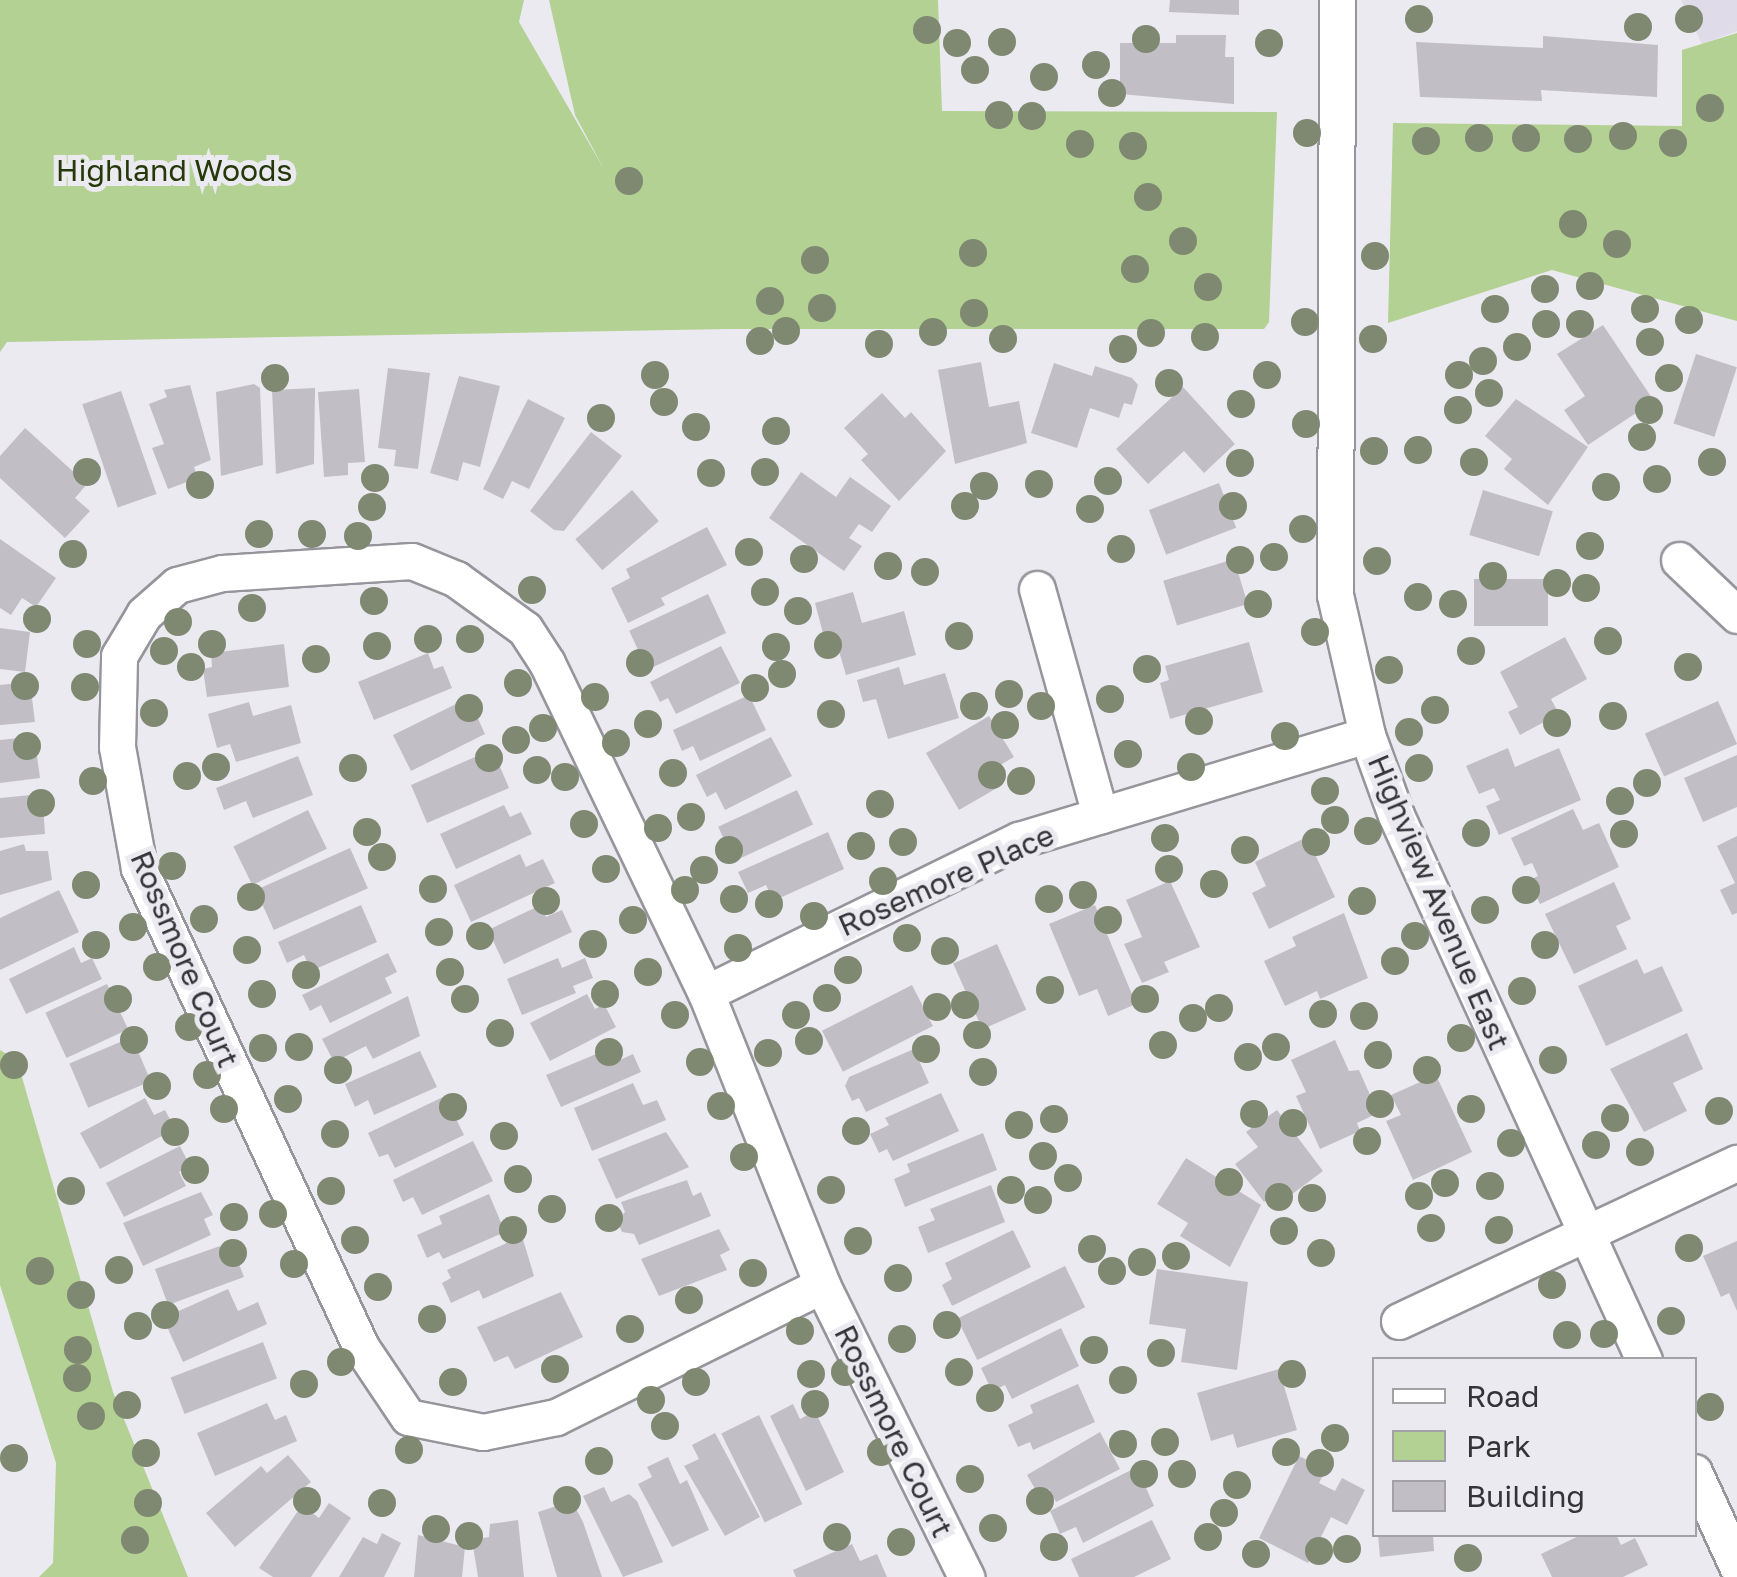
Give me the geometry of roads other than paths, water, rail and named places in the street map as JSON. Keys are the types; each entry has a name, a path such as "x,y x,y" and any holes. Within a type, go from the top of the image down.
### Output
{"street":[{"name":"Highview Avenue East","path":"1337,0 1335,595 1367,735 1396,814 1643,1357"},
{"path":"1679,560 1737,615"},
{"name":"Rossmore Court","path":"822,1285 556,1416 483,1432 408,1416 362,1347 139,868 117,747 119,656 144,614 177,585 275,567 412,561 456,579 524,629 548,662 706,993 822,1285 966,1577"},
{"path":"1036,588 1100,815"},
{"name":"Rosemore Place","path":"706,993 1018,840 1367,735"},
{"path":"1398,1321 1737,1163"},
{"path":"1697,1479 1737,1566"}],"park label":[{"name":"Highland Woods","path":"174,170"}]}
